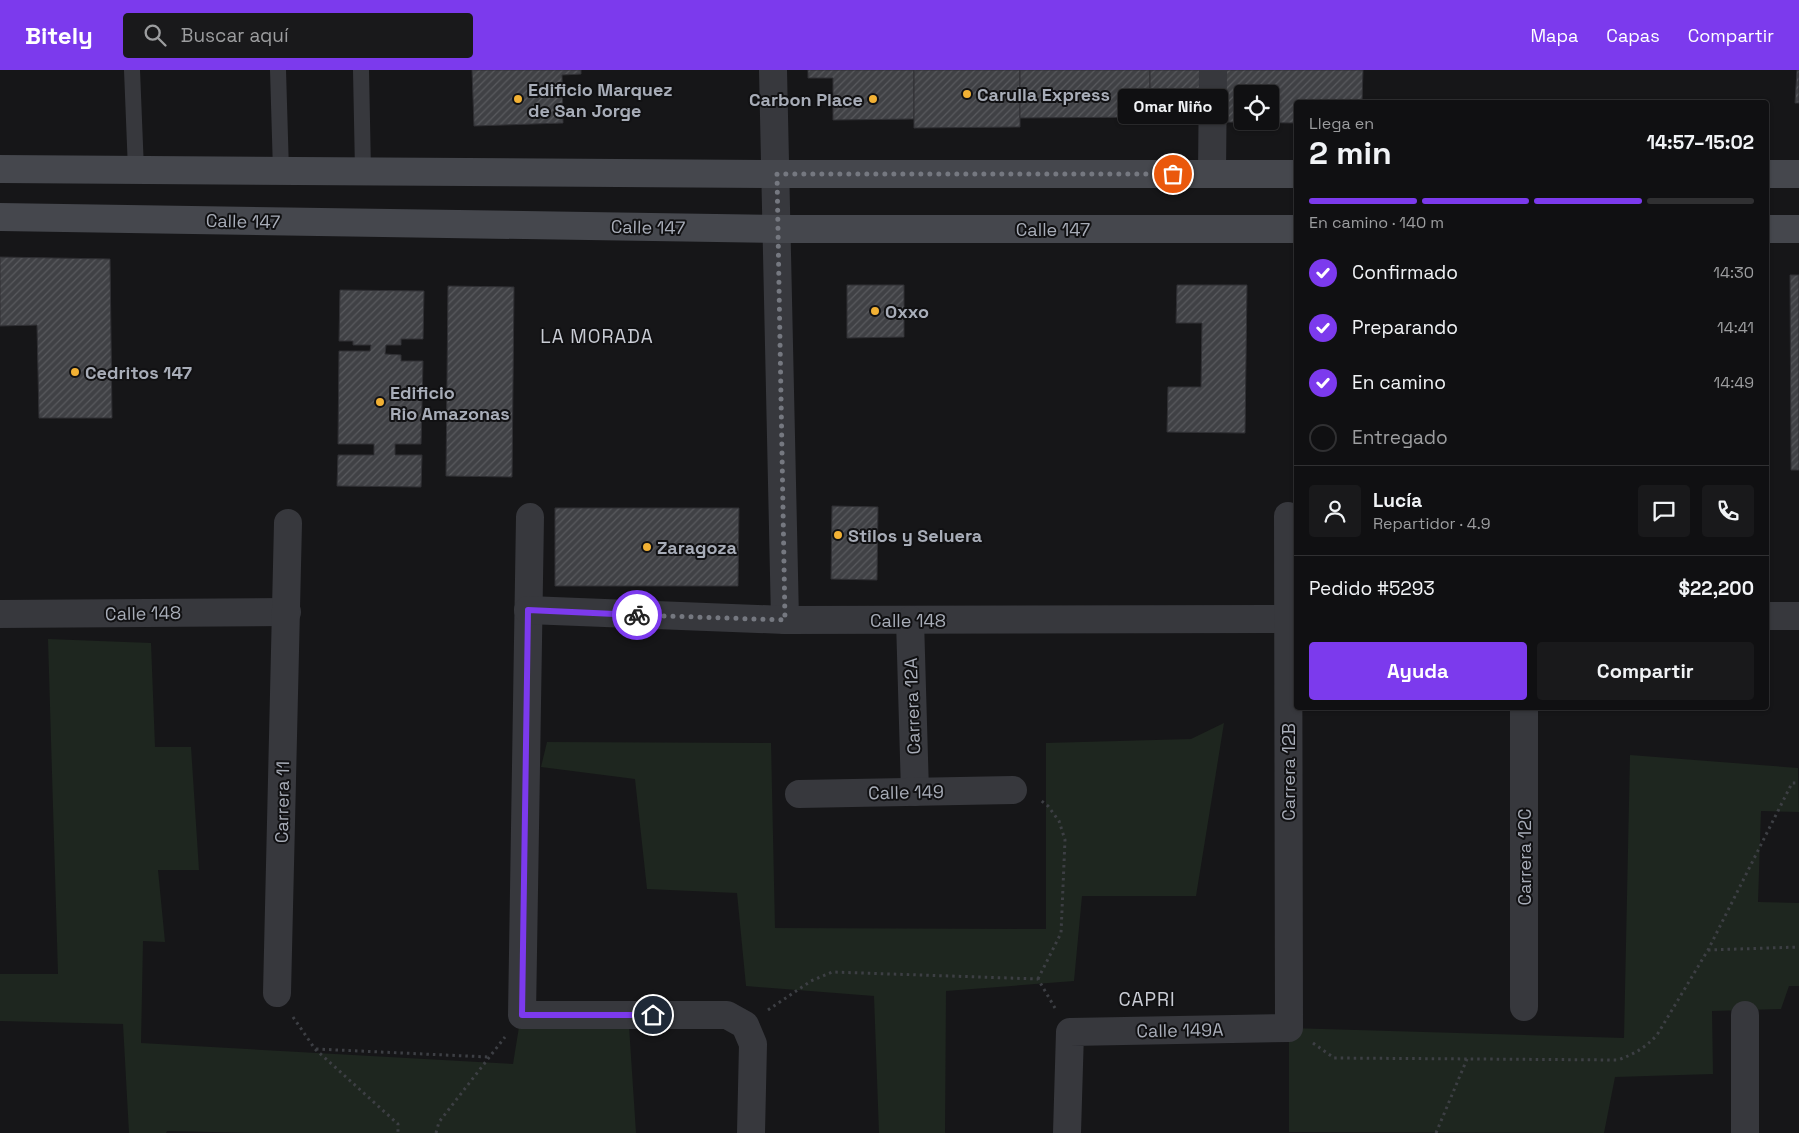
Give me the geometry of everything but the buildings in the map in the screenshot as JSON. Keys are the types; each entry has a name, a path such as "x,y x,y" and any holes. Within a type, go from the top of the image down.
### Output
{"main road":[{"path":"0,169 777,174 1294,174"},
{"path":"1769,174 1799,174"},
{"name":"Calle 147","path":"0,216 777,229 1294,229"},
{"path":"1769,229 1799,229"}],"street":[{"path":"773,70 777,174 785,620"},
{"path":"1212,174 1213,70"},
{"name":"Carrera 12B","path":"1288,516 1289,1028"},
{"path":"530,517 522,1015 727,1015 745,1025 753,1044 751,1133"},
{"name":"Carrera 11","path":"277,993 288,523"},
{"name":"Calle 148","path":"528,610 785,620 1288,619"},
{"name":"Calle 148","path":"0,614 287,612"},
{"path":"1769,616 1799,616"},
{"name":"Carrera 12A","path":"910,620 915,792"},
{"name":"Carrera 12C","path":"1524,710 1524,1007"},
{"name":"Calle 149","path":"798,794 1013,790"},
{"path":"1745,1015 1745,1133"},
{"name":"Calle 149A","path":"1070,1032 1289,1028"},
{"path":"1067,1133 1070,1032"}],"lane":[{"path":"132,70 136,170"},
{"path":"278,70 280,170"},
{"path":"361,70 363,171"}],"path":[{"path":"1289,1028 1334,1058 1618,1060 1632,1055 1646,1047 1656,1035 1708,950 1792,783 1799,783"},
{"path":"1013,790 1032,795 1048,806 1059,821 1065,840 1061,933 1038,979"},
{"path":"1708,950 1799,947"},
{"path":"745,1025 811,981 832,972 1038,979"},
{"path":"1038,979 1070,1032"},
{"path":"277,993 315,1049 398,1124 398,1133"},
{"path":"436,1133 439,1122 522,1015"},
{"path":"315,1049 488,1057"},
{"path":"1436,1133 1467,1059"}],"shaded area":[{"path":"48,639 151,643 155,747 191,747 199,870 158,870 165,942 143,941 141,1043 513,1064 519,1027 629,1026 636,1133 260,1133 167,1131 166,1133 129,1133 123,1024 0,1021 0,974 58,974"},
{"path":"1224,723 1196,896 1082,896 1074,981 946,991 945,1133 879,1133 874,996 746,986 737,893 647,889 635,779 541,767 547,742 771,743 775,928 1046,929 1046,743 1191,739"},
{"path":"1630,755 1798,768 1799,812 1761,811 1758,902 1799,903 1799,986 1789,986 1781,1009 1712,1011 1713,1074 1615,1077 1604,1133 1289,1132 1289,1028 1624,1038"}],"way so far":[{"path":"637,615 785,620 777,174 1173,174"}],"place":[{"name":"Carulla Express","path":"967,94"},
{"name":"Edificio Marquez de San Jorge","path":"518,99"},
{"name":"Carbon Place","path":"873,99"},
{"name":"Omar Niño","path":"1173,174"},
{"name":"Oxxo","path":"875,311"},
{"name":"Cedritos 147","path":"75,372"},
{"name":"Edificio Rio Amazonas","path":"380,402"},
{"name":"Stilos y Seluera","path":"838,535"},
{"name":"Zaragoza","path":"647,547"}],"district":[{"name":"LA MORADA","path":"597,336"},
{"name":"CAPRI","path":"1147,999"}],"route":[{"path":"637,615 528,610 522,1015 653,1015"}]}
